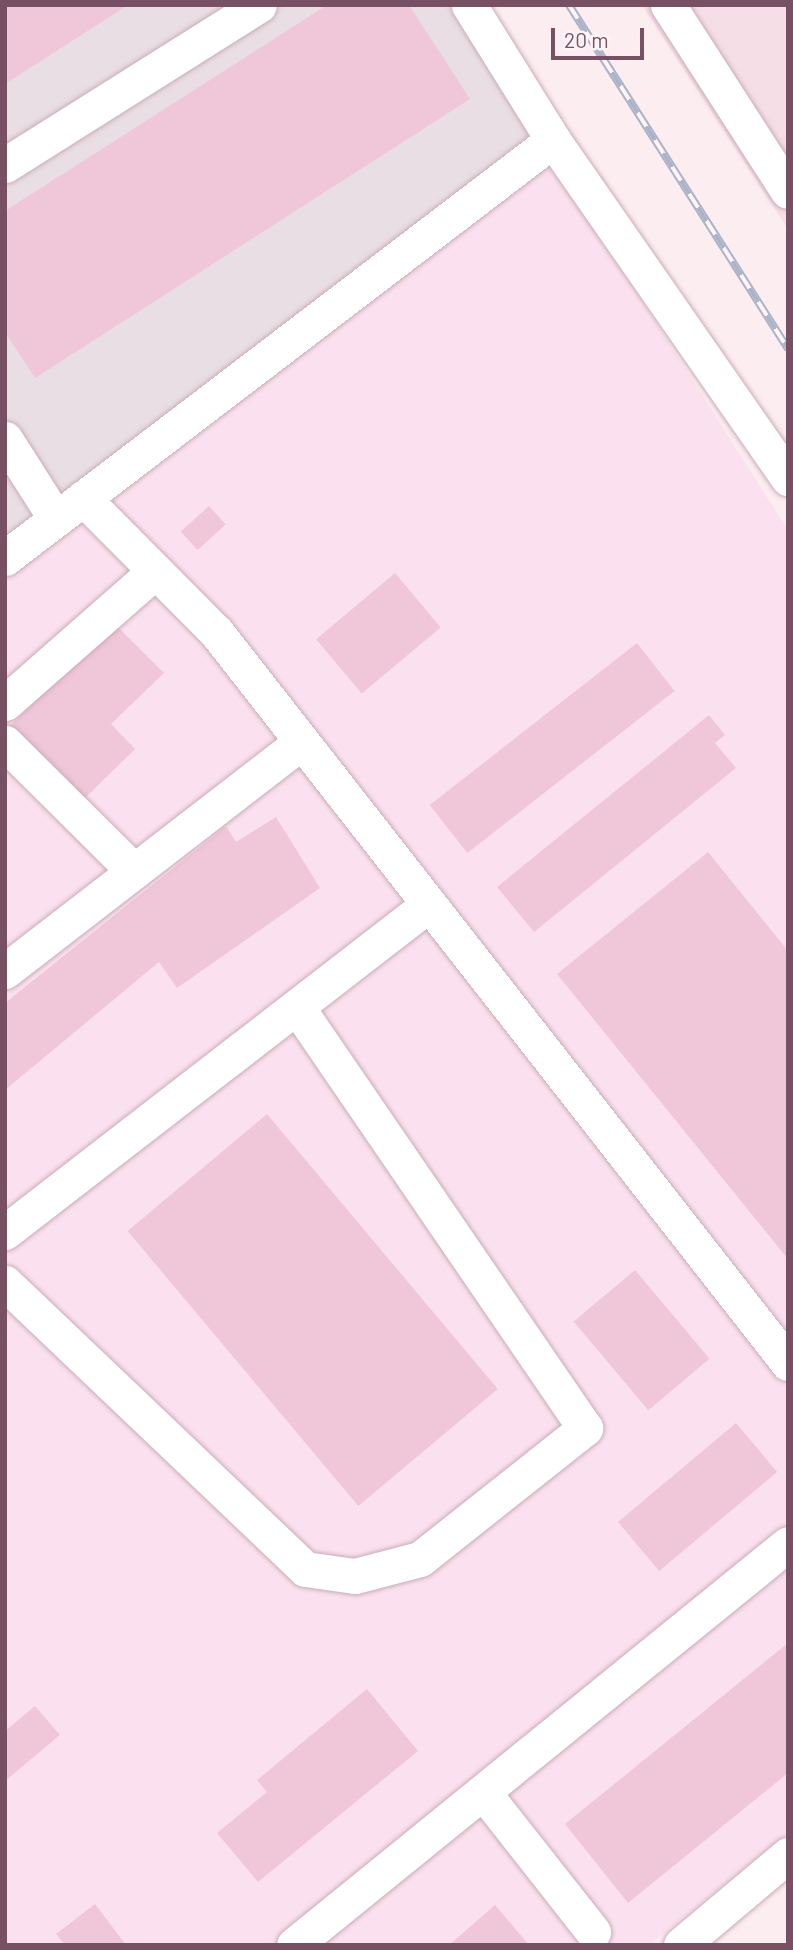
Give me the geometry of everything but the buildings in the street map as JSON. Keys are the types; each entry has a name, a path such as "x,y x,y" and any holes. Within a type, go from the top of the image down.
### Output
{"street":[{"path":"5,165 259,5"},
{"path":"469,5 554,140 788,478"},
{"path":"668,5 788,191"},
{"path":"5,558 554,140"},
{"path":"5,439 69,509 155,571 217,633 788,1363"},
{"path":"5,703 155,571"},
{"path":"5,971 302,741"},
{"path":"5,743 134,871"},
{"path":"5,1232 429,904"},
{"path":"5,1283 304,1569 355,1576 420,1559 585,1427 298,1007"},
{"path":"294,1945 788,1544"},
{"path":"483,1792 593,1932"},
{"path":"681,1945 788,1855"}],"shaded area":[{"path":"5,5 454,5 553,161 5,570"},
{"path":"642,5 788,5 788,229 644,8"},
{"path":"553,161 788,530 788,1833 649,1945 5,1945 5,570"}],"railway":[{"path":"569,5 788,349"}]}
